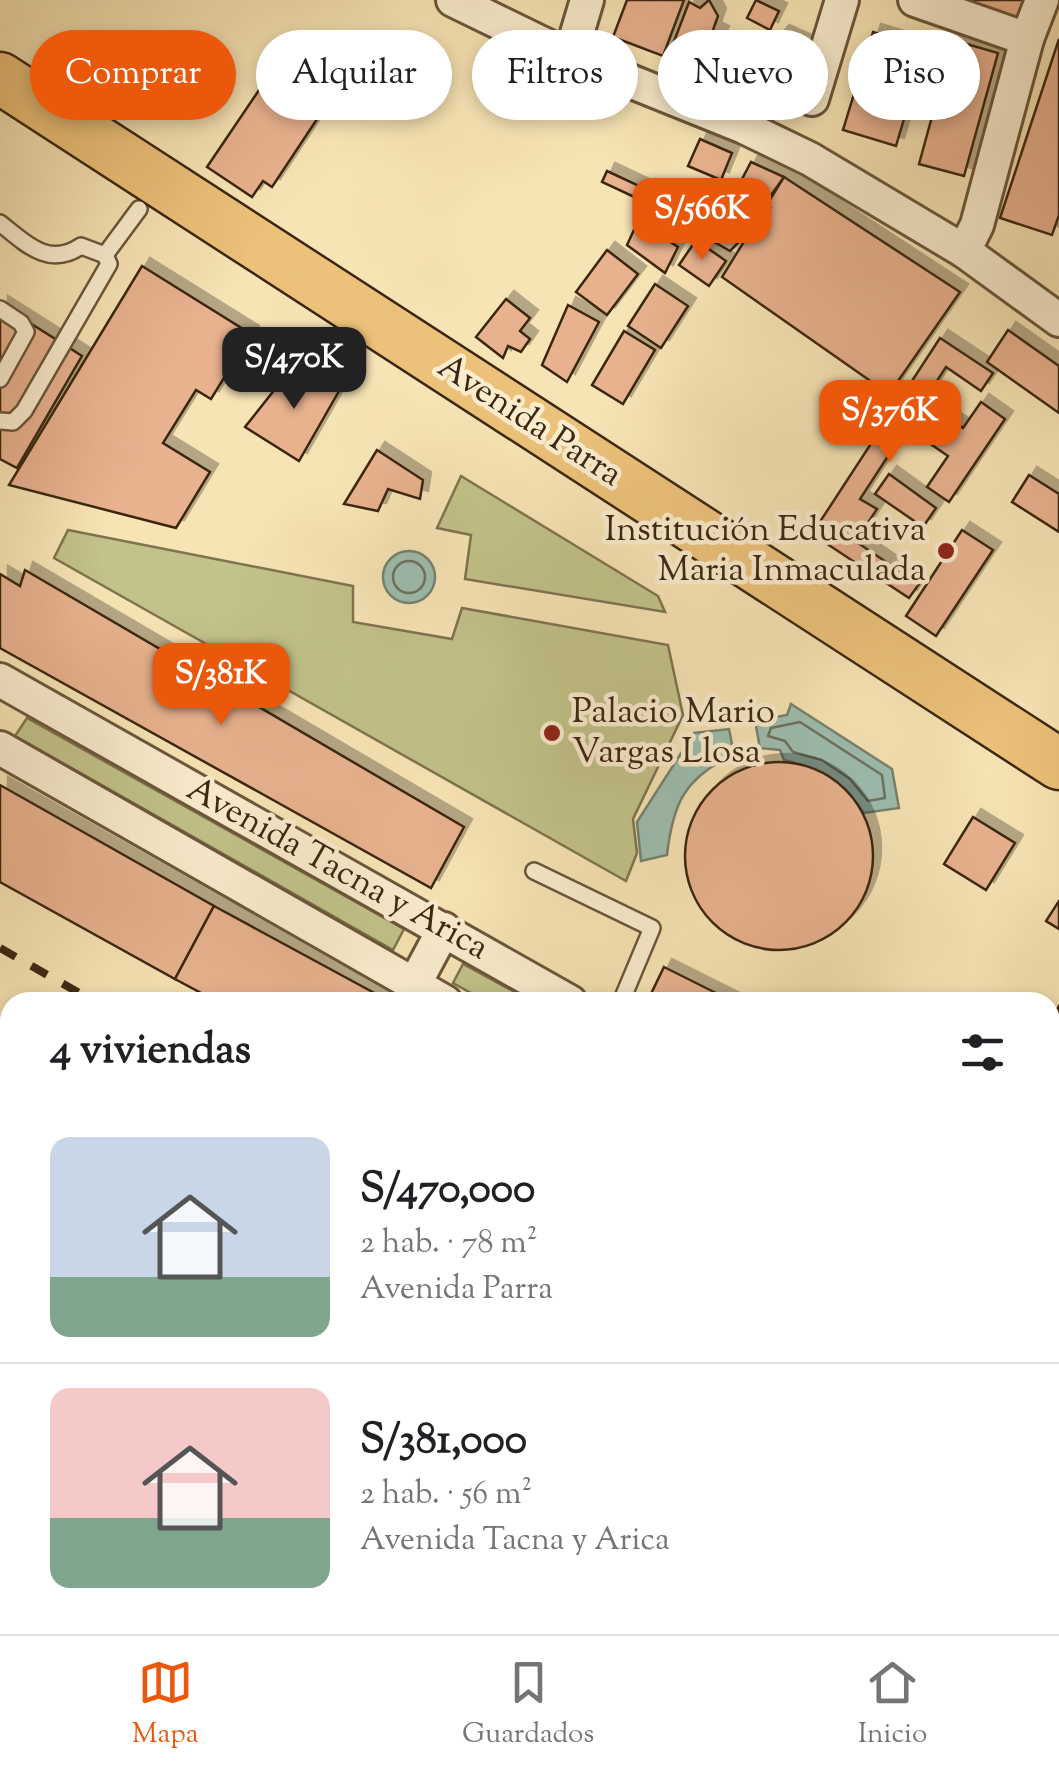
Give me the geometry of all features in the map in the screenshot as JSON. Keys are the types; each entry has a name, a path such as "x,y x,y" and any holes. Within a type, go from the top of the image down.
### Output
{"main road":[{"name":"Avenida Parra","path":"0,78 1059,764"},
{"name":"Avenida Parra","path":"0,118 1059,801"}],"street":[{"path":"453,0 515,30"},
{"path":"578,30 587,0"},
{"path":"828,46 842,0"},
{"path":"915,0 1027,39"},
{"path":"964,252 978,225 1027,39 1042,0"},
{"path":"638,86 794,151 964,252 1058,319"},
{"name":"Avenida Tacna y Arica","path":"1,684 553,992"},
{"name":"Avenida Tacna y Arica","path":"0,748 427,992"},
{"path":"414,985 444,929"}],"lane":[{"path":"105,254 139,209"},
{"path":"0,223 32,250 53,257 66,256 81,246 105,254 109,264 24,410 13,422 0,420"},
{"path":"0,309 21,322 26,332 0,379"},
{"path":"534,871 652,928 625,992"}],"green space":[{"path":"461,476 658,596 665,612 465,579 471,535 437,528"},
{"path":"68,530 353,586 353,622 452,639 462,608 668,645 683,715 633,819 637,853 626,881 54,558"},
{"path":"27,718 404,929 393,950 15,736"},
{"path":"463,964 515,992 469,992 453,983"}],"water":[{"path":"409,551 428,558 435,577 428,596 409,603 390,596 383,577 390,558"},
{"path":"791,704 892,769 899,808 864,813 829,778 784,760 780,750 760,748 755,721 787,715"},
{"path":"729,729 734,754 704,772 684,794 673,820 667,855 641,861 637,822 694,733"}],"building":[{"path":"627,0 684,0 673,30 658,30 658,54 638,46 638,30 616,30"},
{"path":"709,0 718,16 713,30 678,30 689,2 700,8"},
{"path":"756,0 779,11 770,30 747,18"},
{"path":"955,0 1026,0 1018,26"},
{"path":"1059,39 1059,215 1052,235 1000,218"},
{"path":"980,48 998,53 980,118"},
{"path":"256,95 256,120 316,120 272,187 263,181 252,197 207,167"},
{"path":"848,114 848,120 904,120 896,146 843,130"},
{"path":"931,120 979,120 964,176 919,164"},
{"path":"700,139 732,153 721,180 688,166"},
{"path":"751,162 784,177 769,198 740,183"},
{"path":"607,171 650,191 645,202 602,182"},
{"path":"784,177 960,292 889,394 722,277"},
{"path":"713,186 770,208 751,231 698,212"},
{"path":"638,221 678,247 665,273 627,245"},
{"path":"708,224 743,238 730,251 704,236"},
{"path":"696,240 726,261 709,286 679,265"},
{"path":"607,250 638,274 607,315 576,292"},
{"path":"142,266 251,334 211,399 196,390 163,443 210,472 176,528 9,485"},
{"path":"655,284 688,306 661,348 628,326"},
{"path":"506,299 530,318 520,331 530,339 521,352 508,346 503,358 476,337"},
{"path":"0,304 82,356 17,468 0,459"},
{"path":"568,305 599,322 567,382 542,365"},
{"path":"1008,330 1059,366 1059,413 987,362"},
{"path":"624,331 655,350 623,404 592,385"},
{"path":"940,338 993,373 981,391 946,367 860,499 877,509 860,535 844,525 840,531 919,584 909,598 812,534"},
{"path":"295,364 339,391 299,461 245,427"},
{"path":"981,402 1005,419 949,502 927,487 948,456 913,432 931,406 963,428"},
{"path":"377,450 423,480 420,499 388,489 378,511 344,504"},
{"path":"889,474 936,508 923,527 875,494"},
{"path":"1029,475 1059,494 1059,532 1012,502"},
{"path":"962,530 993,550 936,636 906,616"},
{"path":"25,570 464,827 431,888 0,648 0,574 20,586"},
{"path":"779,762 815,769 846,789 866,820 873,856 866,892 846,923 815,943 779,950 743,943 712,923 692,892 685,856 692,820 712,789 743,769"},
{"path":"0,785 214,906 175,979 0,882"},
{"path":"973,817 1015,843 986,890 944,864"},
{"path":"1059,901 1059,929 1046,921"},
{"path":"214,906 373,992 199,992 175,979"},
{"path":"664,967 714,992 652,992"}],"railway":[{"path":"0,948 77,992"}],"place":[{"name":"Institución Educativa Maria Inmaculada","path":"946,551"},
{"name":"Palacio Mario Vargas Llosa","path":"552,733"}]}
